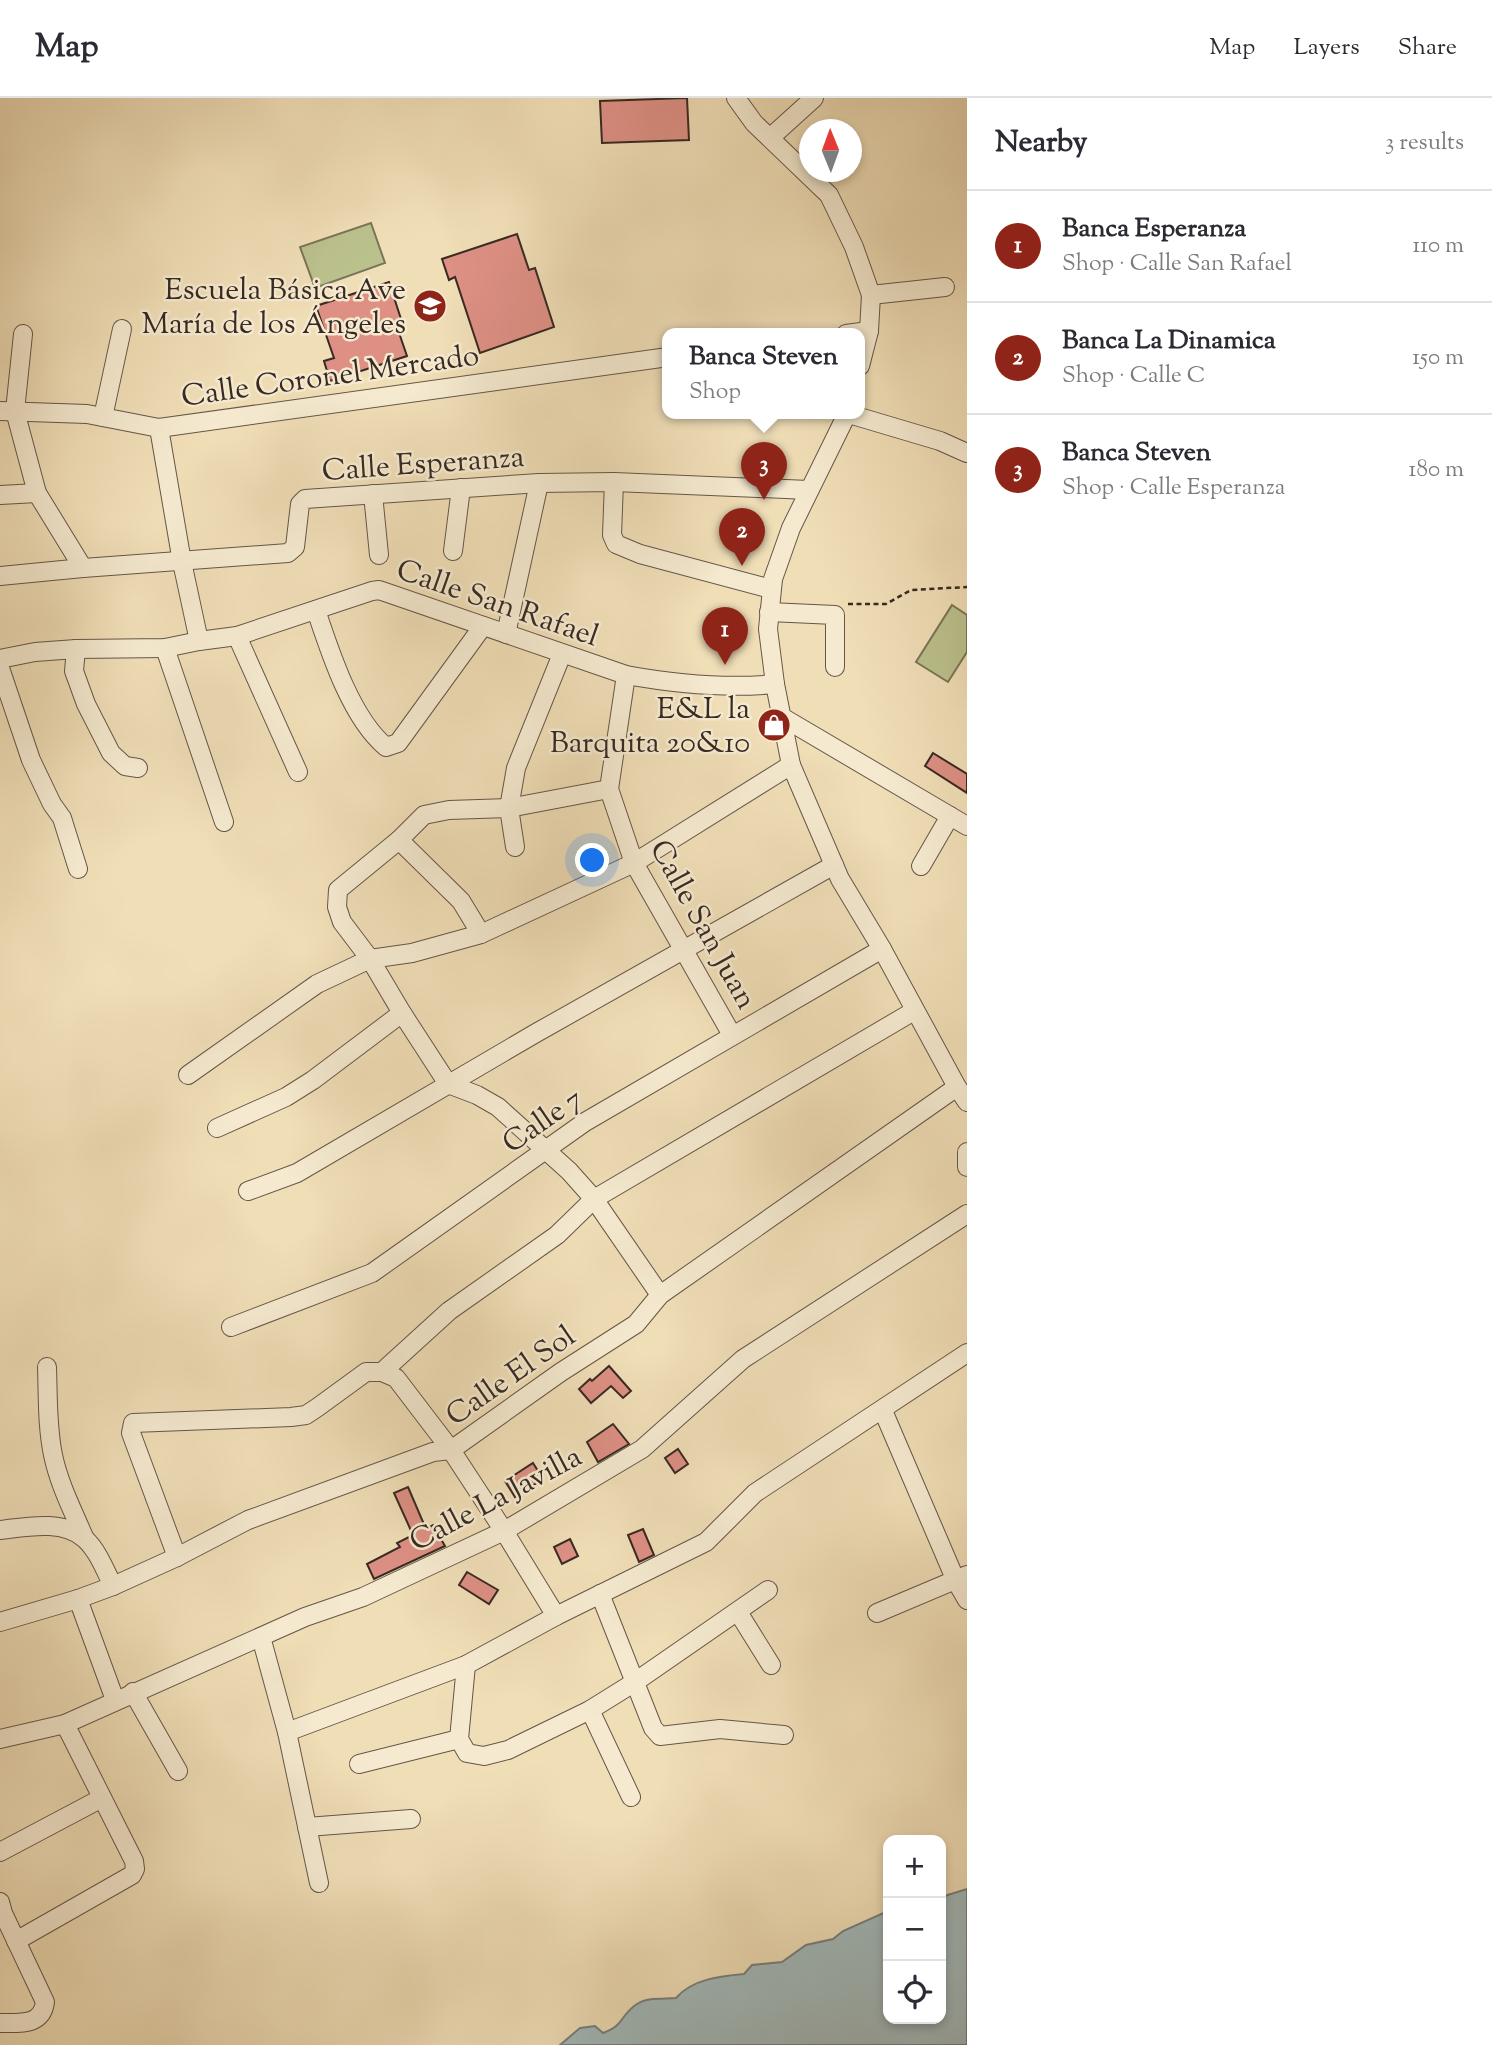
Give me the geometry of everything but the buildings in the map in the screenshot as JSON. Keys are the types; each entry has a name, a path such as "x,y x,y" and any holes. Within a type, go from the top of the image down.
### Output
{"street":[{"path":"736,98 754,123 829,195 854,247 871,295 869,331 865,347"},
{"path":"771,137 814,98"},
{"path":"871,295 944,287"},
{"path":"103,417 122,329"},
{"path":"865,332 869,331"},
{"path":"23,334 8,411 37,493 83,568"},
{"name":"Calle Coronel Mercado","path":"8,411 87,414 159,428 662,359"},
{"path":"845,419 791,528 771,589 768,629 775,684 791,765 834,865 962,1095"},
{"path":"865,419 940,441 967,453"},
{"path":"159,428 182,562 199,641"},
{"path":"506,634 539,482"},
{"name":"Calle Esperanza","path":"0,576 288,553 295,547 302,501 539,482 614,482 809,490"},
{"path":"614,482 612,535 616,544 640,554 771,589"},
{"path":"453,551 461,488"},
{"path":"0,495 37,493"},
{"path":"373,494 379,555"},
{"name":"Calle San Rafael","path":"0,659 35,652 76,649 165,648 237,636 379,590 626,675 736,688 775,684"},
{"path":"316,610 337,673 374,737 386,747 398,743 483,626"},
{"path":"769,612 835,615 835,667"},
{"path":"237,636 298,772"},
{"path":"165,648 224,822"},
{"path":"76,649 74,671 86,704 111,753 125,766 138,768"},
{"path":"515,847 509,808 516,768 562,654"},
{"path":"0,668 31,760 52,804 62,818 78,869"},
{"name":"Calle San Juan","path":"626,675 609,789 634,863 732,1035"},
{"path":"782,716 967,826"},
{"path":"188,1074 317,984 370,959 412,953 481,934 634,863 791,765"},
{"path":"609,789 509,808 449,810 424,815 338,890 337,908 342,922 370,959 448,1084 477,1095 498,1107 569,1171 594,1199 660,1295"},
{"path":"921,866 950,816"},
{"path":"398,840 461,901 481,934"},
{"path":"248,1191 297,1174 448,1084 834,865"},
{"name":"Calle 7","path":"231,1326 372,1273 585,1122 882,949"},
{"path":"382,1372 449,1311 557,1235 594,1199 914,1010"},
{"path":"217,1128 304,1086 402,1013"},
{"name":"Calle El Sol","path":"0,1622 113,1586 248,1520 433,1452 451,1450 561,1372 636,1324 660,1295 962,1095"},
{"path":"967,1152 967,1167"},
{"name":"Calle La Javilla","path":"0,1739 65,1724 305,1617 363,1597 504,1531 642,1449 743,1359 967,1214"},
{"path":"287,1731 466,1665 556,1616 706,1542 755,1493 967,1353"},
{"path":"47,1367 53,1456 84,1537 113,1586"},
{"path":"177,1557 131,1433 133,1423 306,1415 366,1372 382,1372 396,1378 451,1450 556,1616"},
{"path":"885,1409 884,1413 961,1578 967,1600"},
{"path":"0,1530 43,1525 63,1528 84,1537"},
{"path":"877,1613 961,1578"},
{"path":"466,1665 459,1739 467,1753 484,1756 508,1749 590,1710 768,1590"},
{"path":"600,1594 653,1728 660,1736 720,1729 784,1735"},
{"path":"78,1599 115,1700"},
{"path":"738,1612 771,1665"},
{"path":"261,1637 287,1731 319,1883"},
{"path":"133,1692 178,1771"},
{"path":"590,1710 631,1797"},
{"path":"16,1941 132,1875 135,1869 134,1861 65,1724"},
{"path":"359,1764 459,1739"},
{"path":"0,1852 102,1798"},
{"path":"307,1827 411,1819"},
{"path":"0,2023 38,2019 44,2012 44,2002 1,1910"}],"path":[{"path":"849,604 886,604 911,590 967,587"}],"green space":[{"path":"371,223 385,263 315,288 300,247"},
{"path":"952,605 967,615 967,652 948,682 916,662"}],"water":[{"path":"967,1889 967,2045 560,2045 580,2028 595,2026 603,2033 610,2030 641,2002 676,1998 698,1983 717,1977 744,1974 752,1965 782,1962 806,1945 833,1939 843,1931 883,1913 883,2024 946,2024 946,1895"}],"place":[{"name":"Escuela Básica Ave María de los Ángeles","path":"430,306"},
{"name":"Banca Steven","path":"764,500"},
{"name":"Banca La Dinamica","path":"742,566"},
{"name":"Banca Esperanza","path":"725,665"},
{"name":"E&L la Barquita 20&10","path":"774,725"}]}
